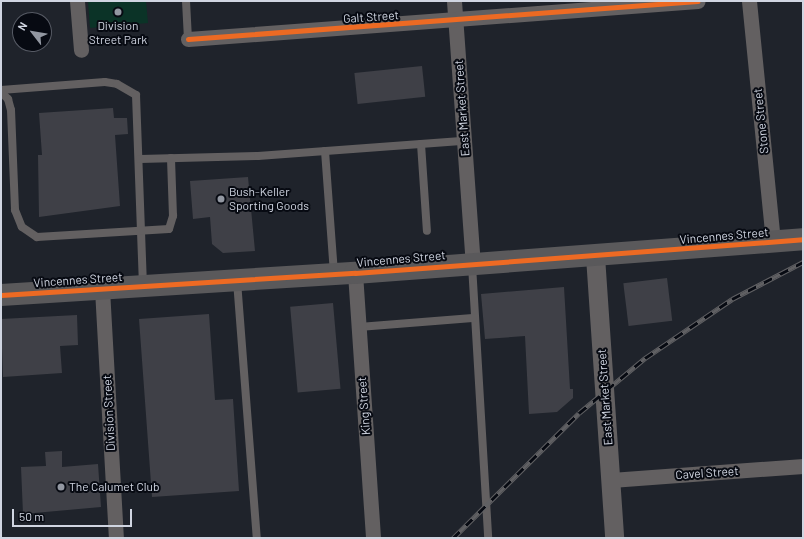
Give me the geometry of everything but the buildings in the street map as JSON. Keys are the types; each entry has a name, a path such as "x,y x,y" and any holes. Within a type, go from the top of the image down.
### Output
{"main road":[{"name":"Vincennes Street","path":"1,295 344,274 803,239"}],"street":[{"path":"77,1 81,50"},
{"name":"East Market Street","path":"454,1 473,263"},
{"name":"Galt Street","path":"188,38 455,21 593,5 698,1"},
{"name":"Stone Street","path":"749,1 773,242"},
{"name":"East Market Street","path":"595,256 614,538"},
{"name":"King Street","path":"344,274 359,326 374,538"},
{"name":"Division Street","path":"102,289 116,538"},
{"name":"Cavel Street","path":"611,480 803,466"}],"lane":[{"path":"186,1 188,38"},
{"path":"1,91 105,82 128,89 136,95 138,103 143,286"},
{"path":"1,91 8,99 11,110 15,210 22,227 30,234 48,238 169,230 173,224 171,158"},
{"path":"140,159 325,151 464,141"},
{"path":"421,144 427,231"},
{"path":"325,151 344,274"},
{"path":"473,263 473,318 488,538"},
{"path":"237,280 257,538"},
{"path":"359,326 473,318"}],"green space":[{"name":"Division Street Park","path":"88,1 146,1 148,23 90,28"}],"railway":[{"path":"453,538 579,413 645,358 732,299 803,262"}],"cycle path":[{"path":"188,39 698,1"},
{"path":"1,295 355,273 803,239"}],"place":[{"name":"Division Street Park","path":"118,12"},
{"name":"Bush-Keller Sporting Goods","path":"221,199"},
{"name":"The Calumet Club","path":"61,487"}]}
